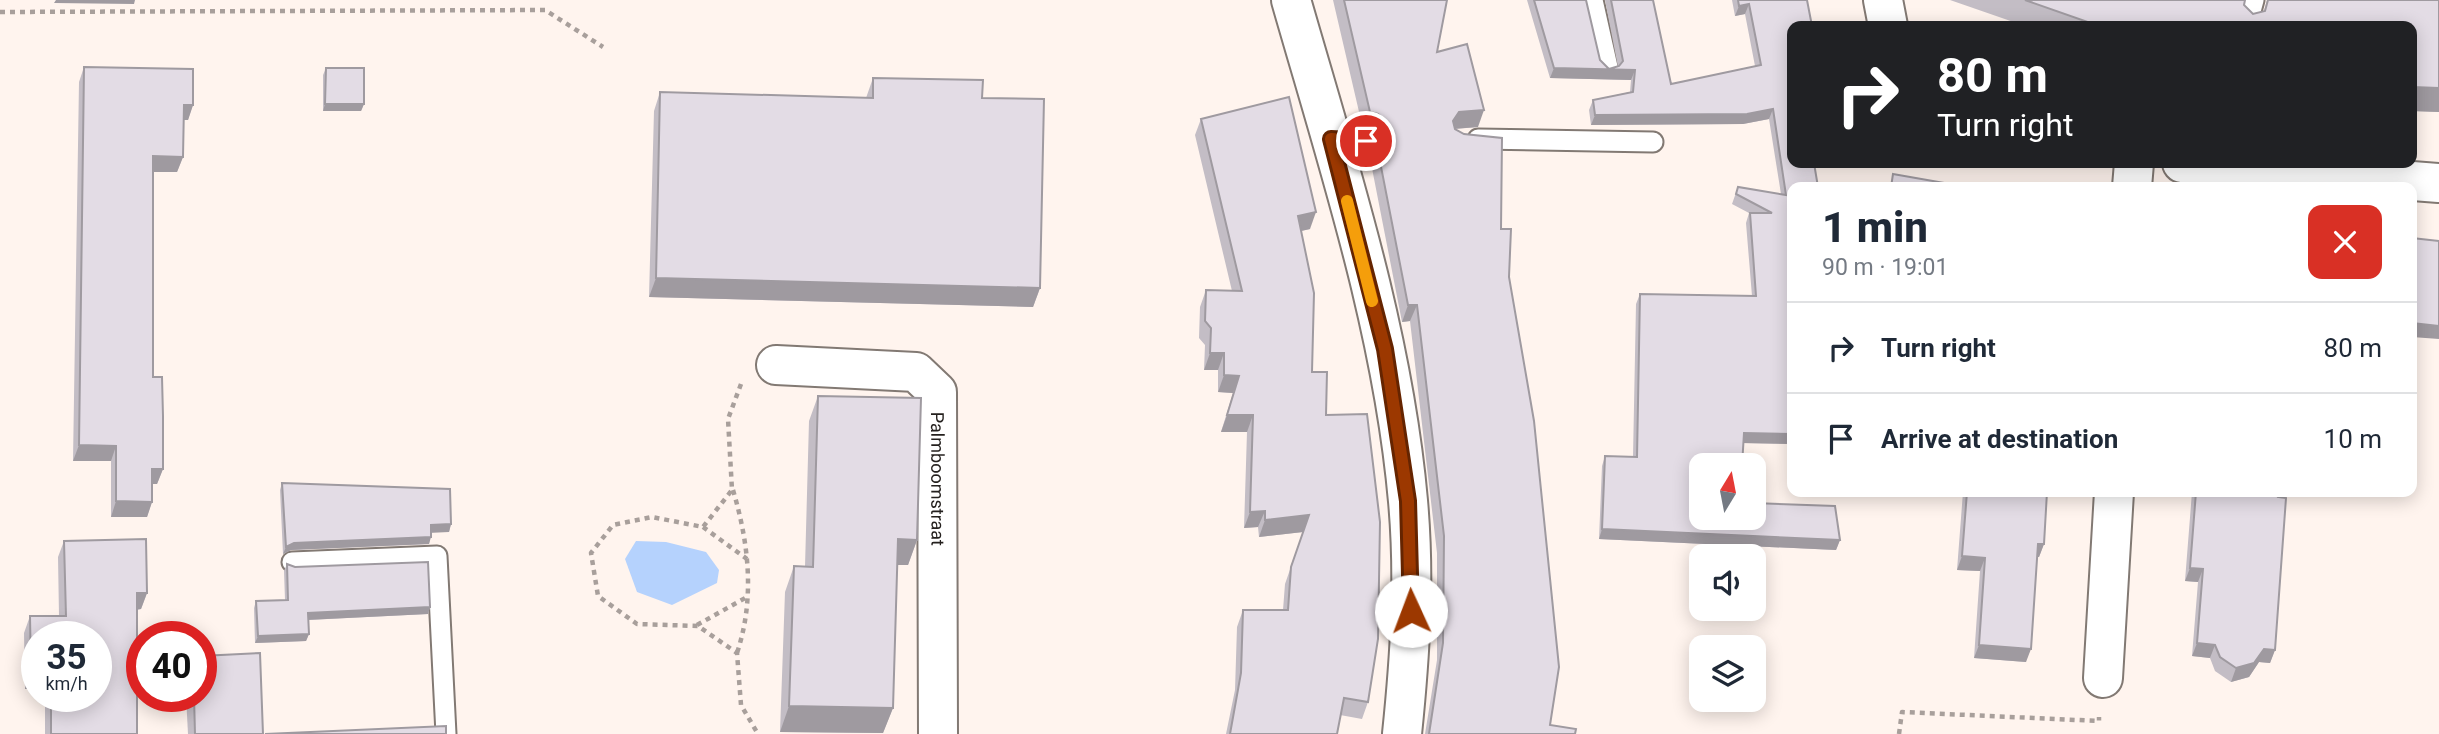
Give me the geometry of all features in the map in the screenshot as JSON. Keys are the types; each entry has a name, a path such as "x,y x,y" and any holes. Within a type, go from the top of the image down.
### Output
{"street":[{"path":"1291,0 1348,140 1385,349 1408,501 1412,638 1402,734"},
{"path":"1883,0 1887,21"},
{"path":"2249,168 2439,183"},
{"name":"Palmboomstraat","path":"776,365 916,372 937,392 938,734"},
{"path":"2103,678 2114,497"}],"lane":[{"path":"1594,0 1608,66"},
{"path":"2248,21 2254,0"},
{"path":"1459,139 1653,142"},
{"path":"292,562 437,556 446,734"}],"path":[{"path":"0,12 545,10 603,47"},
{"path":"758,734 741,705 737,653 747,625 749,560 744,529 732,490 728,419 741,384 759,367 776,365"},
{"path":"702,527 732,490"},
{"path":"747,597 696,625 638,624 598,596 591,553 613,525 652,517 702,527 749,560"},
{"path":"696,625 737,653"},
{"path":"1899,734 1902,712 2099,721 2103,678"}],"water":[{"path":"636,541 666,542 706,552 719,570 717,583 672,605 637,592 625,559"}],"building":[{"path":"1344,0 1447,0 1437,52 1467,44 1484,110 1459,112 1453,121 1455,129 1464,134 1502,138 1501,229 1511,229 1509,277 1534,421 1559,667 1550,725 1576,729 1575,734 1429,734 1443,643 1444,536 1417,305 1408,305 1375,136 1383,130 1383,119 1370,112"},
{"path":"1534,0 1586,0 1600,60 1609,69 1619,66 1623,61 1611,0 1653,0 1671,84 1761,65 1749,4 1739,6 1738,0 1807,0 1811,21 1787,21 1787,168 1815,168 1817,182 1787,182 1787,434 1744,433 1743,453 1689,453 1689,530 1766,530 1766,503 1835,506 1840,540 1602,529 1605,456 1637,457 1640,294 1756,296 1750,213 1772,213 1736,194 1738,187 1786,195 1773,109 1747,114 1595,115 1593,100 1633,92 1635,70 1554,68"},
{"path":"2025,0 2245,0 2244,5 2253,14 2265,11 2268,0 2439,0 2439,88 2417,87 2417,21 2085,21"},
{"path":"84,67 193,69 193,105 184,105 183,157 153,156 153,377 162,377 163,469 152,469 152,502 116,501 116,446 79,445"},
{"path":"326,68 364,68 364,104 325,104"},
{"path":"873,78 983,80 982,98 1044,99 1040,288 656,278 660,92 873,98"},
{"path":"1289,97 1316,212 1298,216 1314,293 1312,372 1327,372 1326,415 1367,414 1380,522 1378,639 1368,702 1344,698 1337,734 1230,734 1241,673 1243,610 1288,610 1291,567 1309,515 1265,520 1265,511 1250,512 1253,415 1227,415 1239,376 1224,375 1224,353 1210,353 1211,328 1205,321 1206,290 1242,291 1201,119"},
{"path":"1893,174 1939,182 1892,182"},
{"path":"2417,239 2439,241 2439,326 2417,324"},
{"path":"818,396 921,398 917,540 898,539 893,708 789,706 794,566 813,567"},
{"path":"282,483 450,489 451,524 431,525 431,537 294,543 286,547"},
{"path":"1967,497 2047,497 2044,544 2038,544 2031,649 1979,645 1985,558 1962,556"},
{"path":"2196,497 2286,498 2275,650 2264,649 2254,663 2236,668 2220,657 2215,645 2197,643 2203,569 2190,568"},
{"path":"146,539 147,593 137,593 137,621 126,621 126,712 137,712 137,734 51,734 51,712 112,712 112,621 30,621 30,616 66,616 64,541"},
{"path":"428,562 430,607 308,613 309,634 258,636 256,601 288,600 287,564 295,567"},
{"path":"260,653 263,734 195,734 194,712 217,712 217,655"},
{"path":"446,726 446,734 265,734"}],"slow traffic":[{"path":"1347,201 1372,301"}],"route":[{"path":"1366,141 1331,139 1385,349 1408,501 1411,611"}]}
